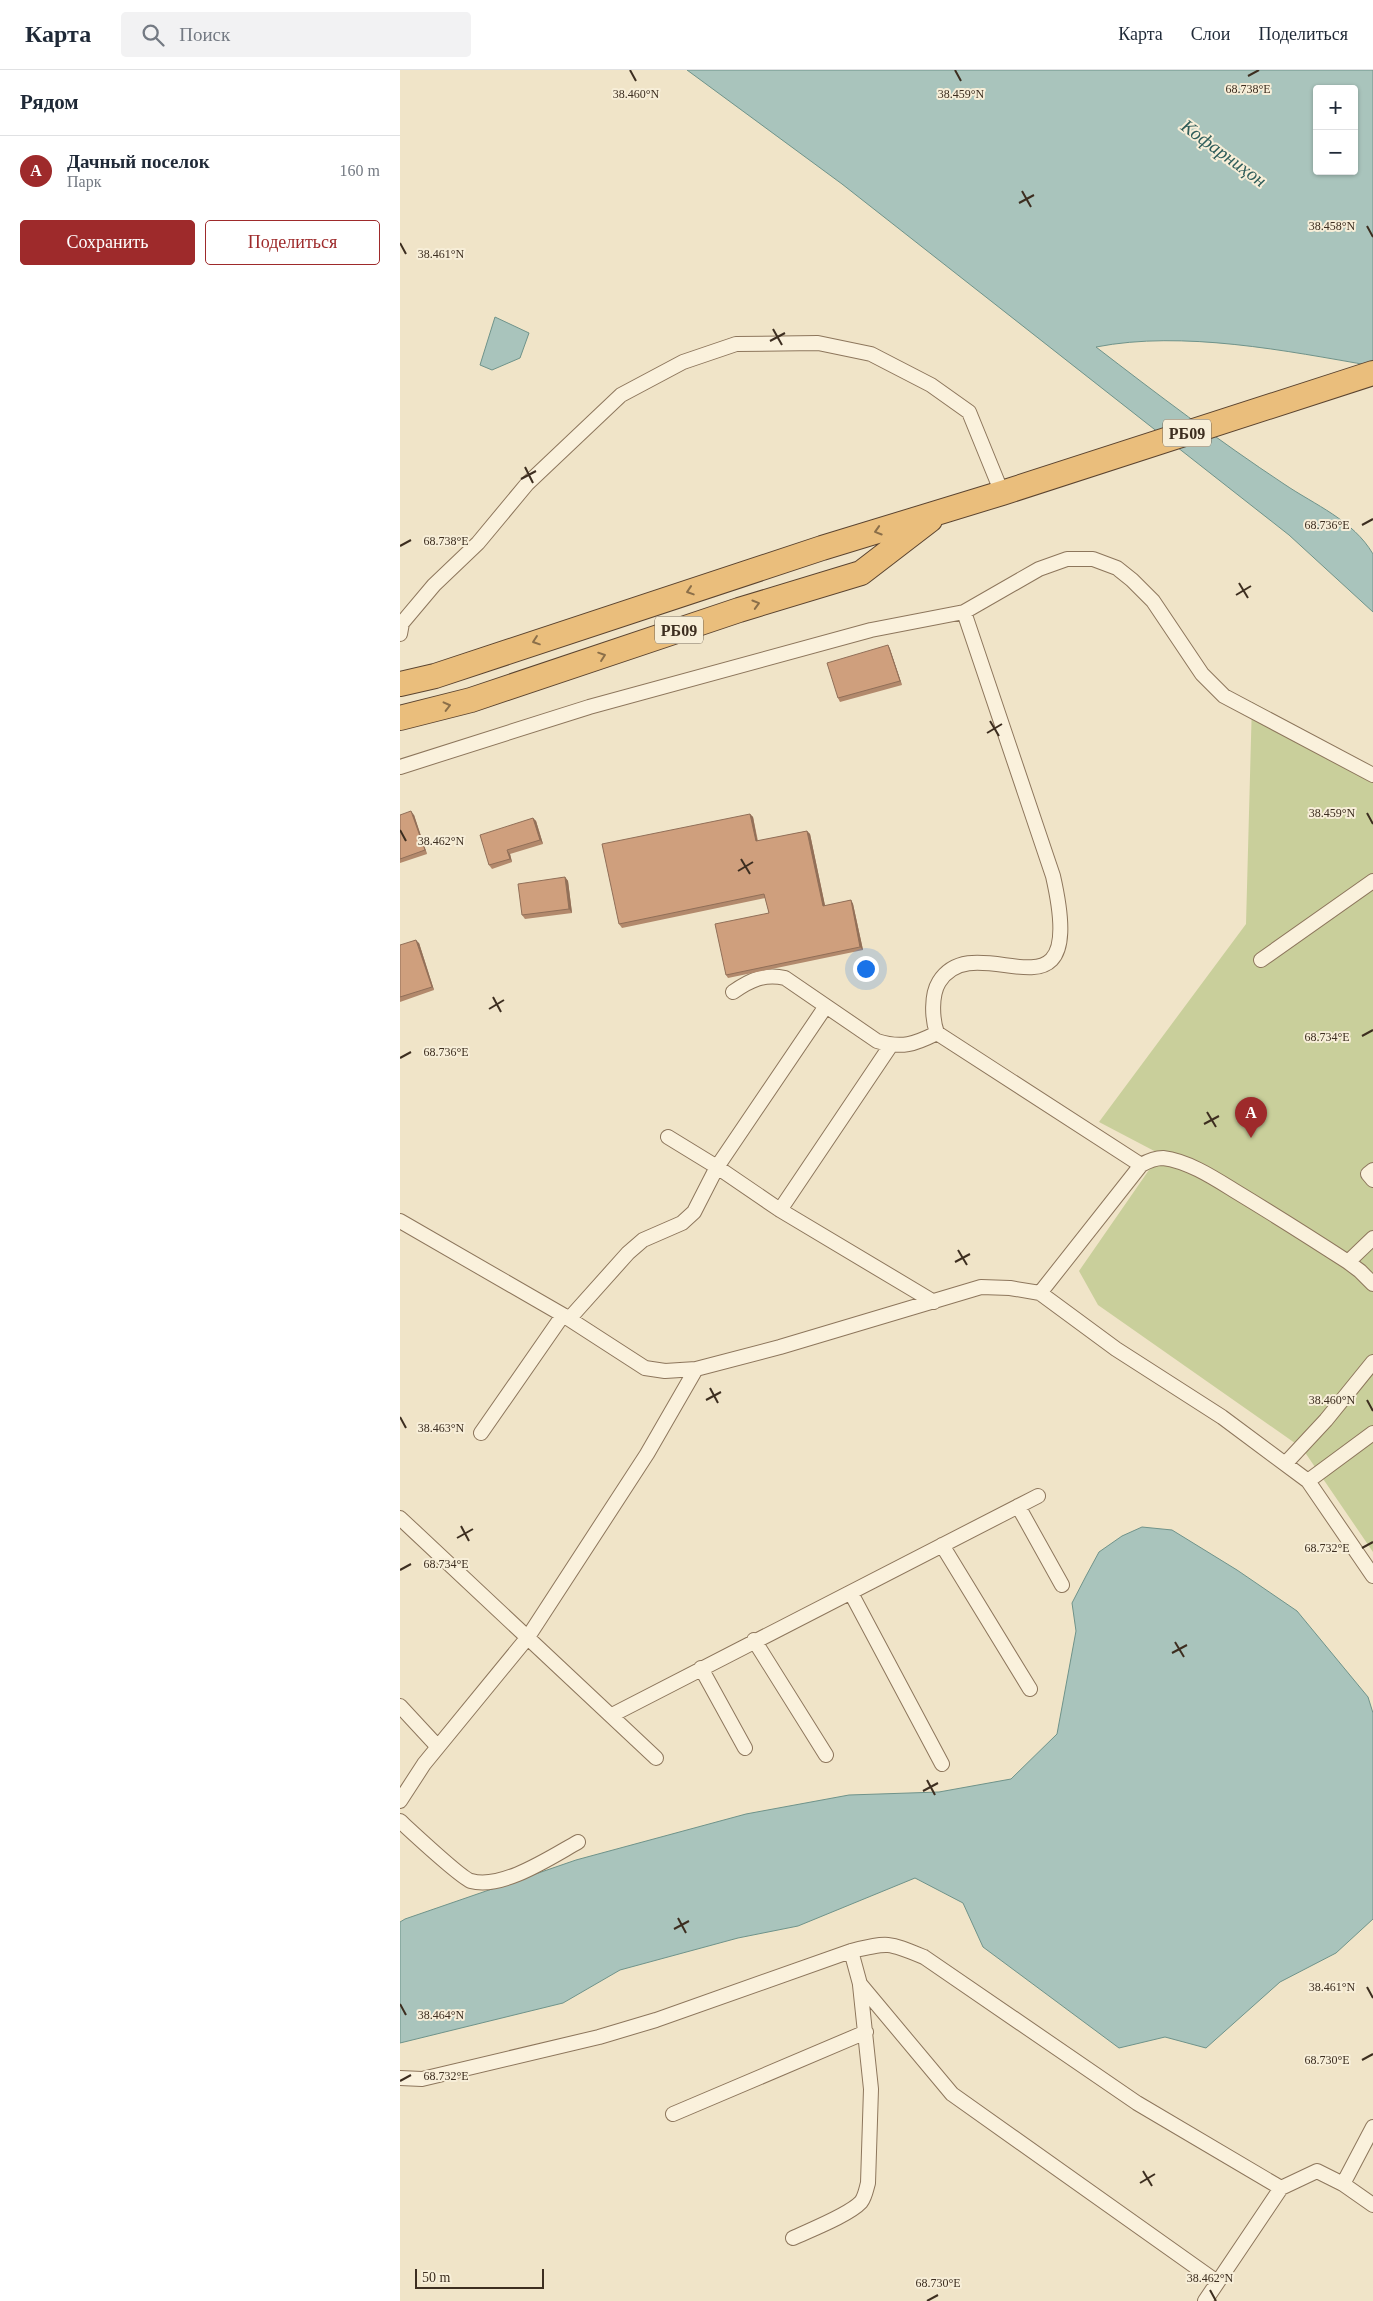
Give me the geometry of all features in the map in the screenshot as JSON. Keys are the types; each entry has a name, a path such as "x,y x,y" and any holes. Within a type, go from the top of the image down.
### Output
{"highway":[{"name":"РБ09","path":"400,684 435,676 803,554 1002,493 1373,373"},
{"name":"РБ09","path":"400,718 471,700 739,610 861,574 942,512"}],"street":[{"path":"400,634 402,623 434,585 478,543 527,484 621,395 683,362 736,344 818,343 871,354 931,384 970,412 1002,493"},
{"path":"400,767 598,704 871,630 964,612 1039,569 1067,559 1093,559 1118,568 1153,601 1202,674 1224,696 1373,775"},
{"path":"964,612 1053,876 1059,904 1060,944 1057,955 1038,968 964,962 951,968 936,987 933,1022 937,1033 1141,1164"},
{"path":"1261,960 1373,881"},
{"path":"733,992 754,980 771,974 785,978 877,1041 891,1045 913,1045 937,1033"},
{"path":"481,1433 566,1317 628,1252 644,1240 682,1222 694,1212 717,1167 826,1006"},
{"path":"780,1210 891,1045"},
{"path":"668,1137 717,1167 780,1210 934,1302"},
{"path":"1040,1293 1141,1164 1153,1159 1162,1158 1176,1161 1208,1175 1272,1212 1348,1262 1373,1284"},
{"path":"1373,1170 1368,1174 1373,1180"},
{"path":"400,1221 566,1317 645,1368 666,1371 696,1369 780,1347 981,1287 1010,1288 1040,1293 1116,1348 1222,1416 1308,1480 1373,1576"},
{"path":"1348,1262 1373,1238"},
{"path":"1285,1464 1326,1420 1373,1362"},
{"path":"400,1801 438,1747 528,1637 647,1454 696,1369"},
{"path":"1308,1480 1373,1433"},
{"path":"612,1715 754,1640 851,1593 1038,1496"},
{"path":"1018,1506 1062,1585"},
{"path":"400,1518 656,1758"},
{"path":"942,1545 1030,1689"},
{"path":"851,1593 942,1764"},
{"path":"754,1640 826,1755"},
{"path":"701,1668 745,1748"},
{"path":"400,1706 438,1747"},
{"path":"400,1821 469,1881 492,1883 536,1866 578,1842"},
{"path":"400,2078 422,2078 599,2037 656,2020 851,1951 883,1944 898,1946 924,1958 1137,2103 1281,2188"},
{"path":"793,2238 850,2210 866,2194 871,2089 860,1984 851,1951"},
{"path":"860,1984 952,2094 1217,2282"},
{"path":"673,2114 866,2032"},
{"path":"1343,2184 1373,2127"},
{"path":"1205,2301 1281,2188 1318,2171 1343,2184 1373,2205"}],"green space":[{"path":"1252,702 1373,767 1373,1552 1302,1448 1098,1305 1079,1271 1160,1154 1099,1122 1246,924"}],"water":[{"name":"Кофарниҳон","path":"687,70 1373,70 1373,366 1235,344 1164,341 1129,342 1096,347 1212,434 1284,484 1333,514 1355,532 1373,554 1373,612 1289,535 842,184"},
{"path":"495,317 529,333 520,358 492,370 480,365"},
{"path":"1142,1527 1172,1530 1237,1570 1297,1611 1368,1697 1373,1713 1373,1919 1336,1953 1280,1982 1206,2048 1165,2037 1119,2048 983,1947 963,1903 915,1878 798,1926 738,1938 620,1970 563,2003 400,2043 400,1922 405,1919 576,1860 746,1814 849,1795 939,1792 1011,1779 1057,1734 1076,1631 1072,1603 1086,1576 1099,1552 1122,1536"}],"building":[{"path":"888,645 900,681 838,698 827,663"},
{"path":"411,811 425,850 400,859 400,815"},
{"path":"750,814 756,841 807,831 823,906 851,900 860,947 726,975 715,924 769,913 764,894 619,924 602,844"},
{"path":"533,818 540,840 507,850 510,859 489,865 480,835"},
{"path":"565,877 569,909 522,915 518,884"},
{"path":"416,940 432,987 400,997 400,945"}],"place":[{"name":"Дачный поселок","path":"1251,1138"}]}
